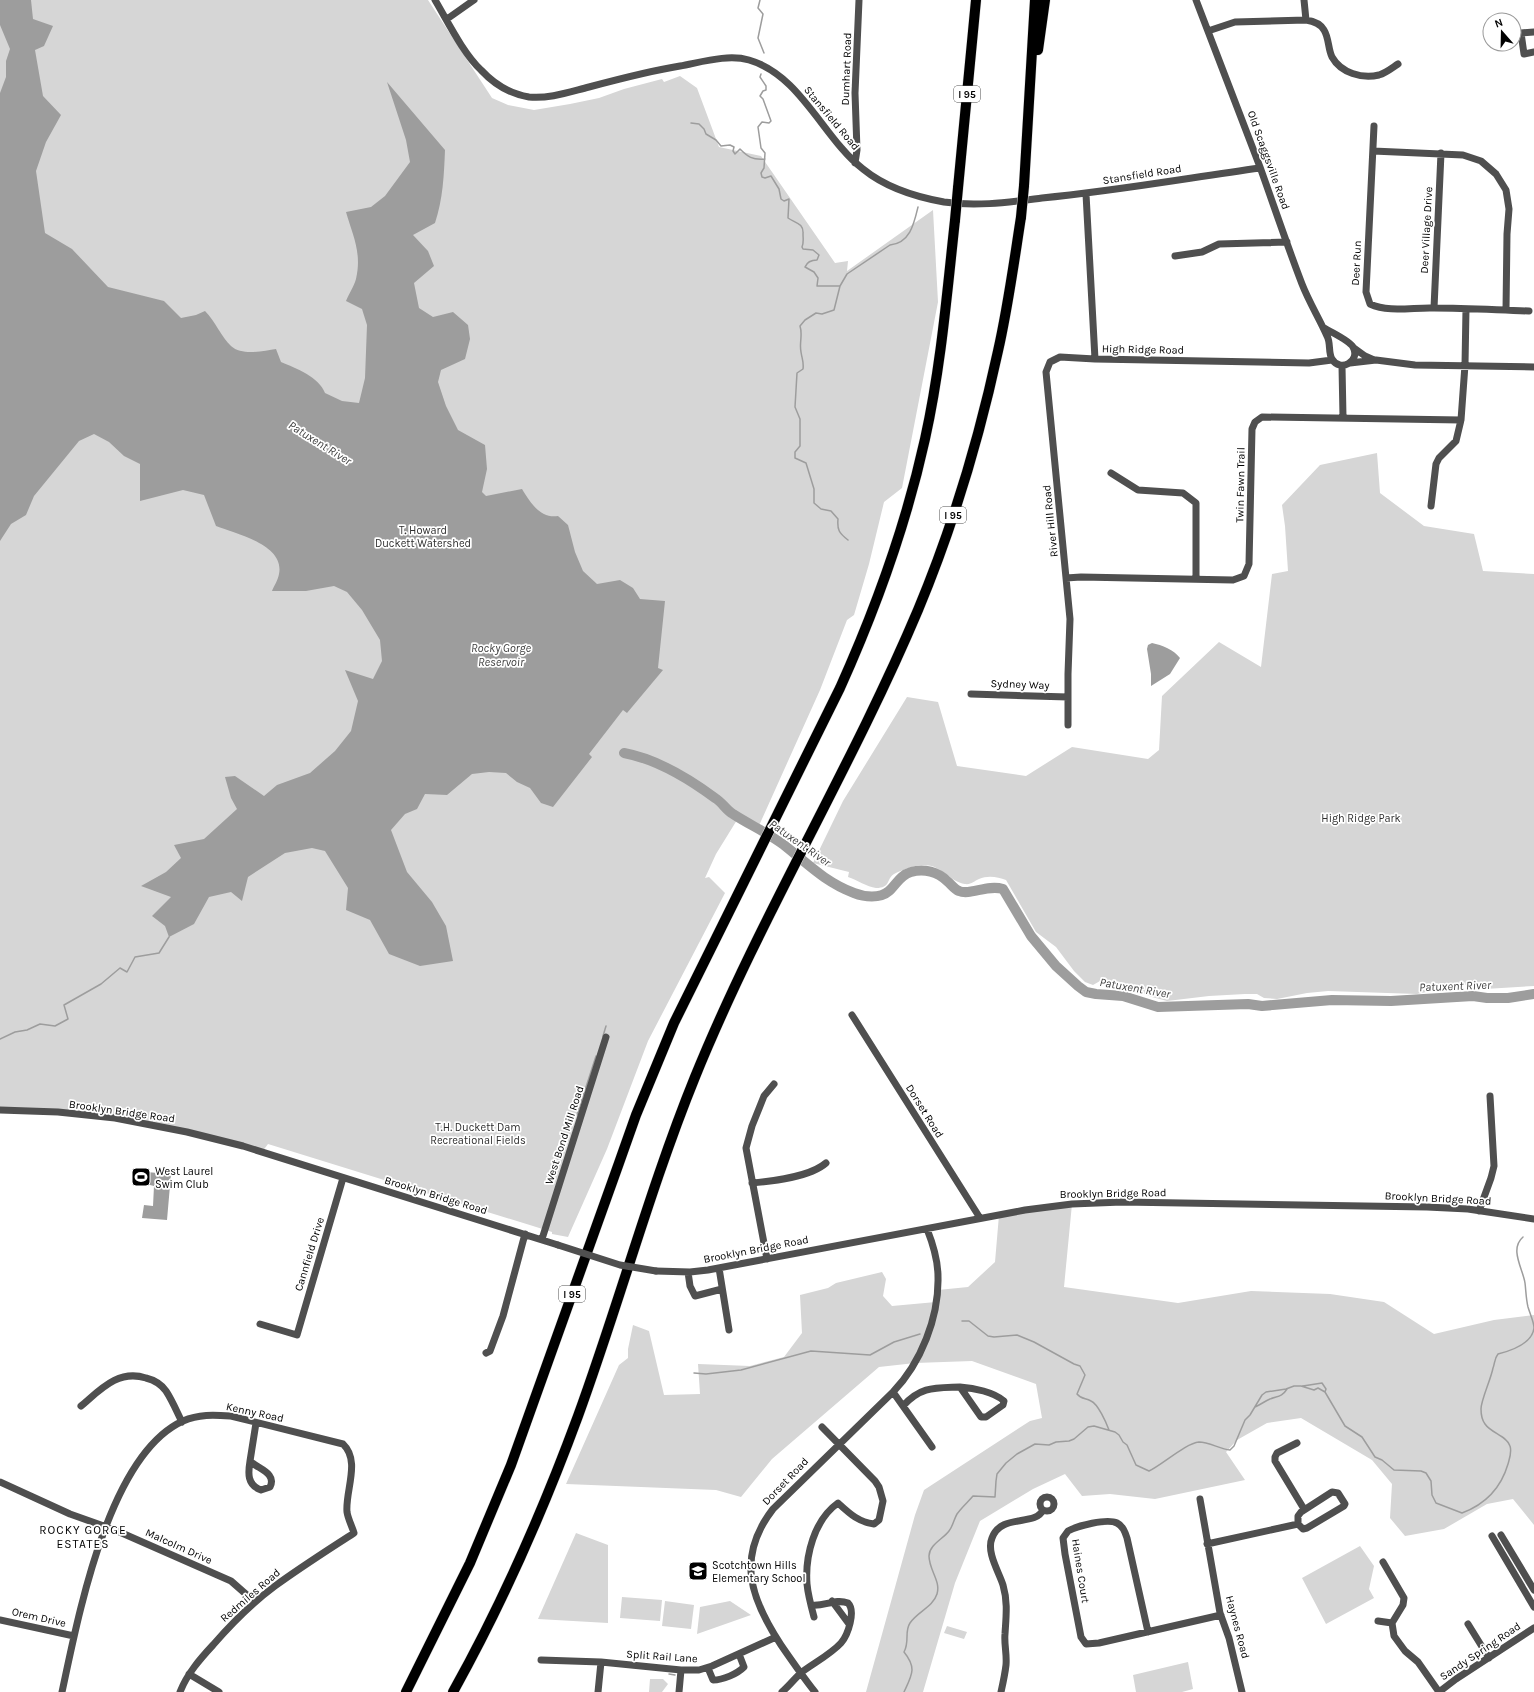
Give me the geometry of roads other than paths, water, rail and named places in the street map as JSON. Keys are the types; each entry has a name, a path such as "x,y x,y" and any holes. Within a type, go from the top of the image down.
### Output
{"highway":[{"path":"969,74 972,0"},
{"name":"I 95","path":"406,1692 452,1602 511,1465 636,1115 674,1023 797,775 861,641 894,550 913,488 925,439 941,346 955,220 976,0"},
{"name":"I 95","path":"453,1692 483,1636 532,1530 576,1422 658,1176 695,1077 730,997 906,637 935,566 958,502 983,417 998,350 1021,217 1029,113 1035,0"},
{"path":"1029,113 1045,0"},
{"path":"459,1692 483,1636"}],"street":[{"name":"Stansfield Road","path":"435,0 479,68 498,85 526,96 551,96 657,70 718,59 735,58 748,60 769,69 782,77 798,93 845,153 855,163 876,178 891,186 927,198 945,202 969,204 993,203 1086,194 1260,168"},
{"path":"446,19 474,0"},
{"name":"Dumhart Road","path":"855,163 857,150 855,93 859,0"},
{"name":"Old Scaggsville Road","path":"1196,0 1260,168 1302,284 1329,341 1330,352"},
{"path":"1304,0 1306,20"},
{"path":"1208,31 1235,22 1312,21 1323,29 1336,63 1348,72 1363,76 1380,75 1398,64"},
{"path":"1534,32 1521,33 1524,54 1534,52"},
{"name":"Deer Run","path":"1374,126 1366,292 1370,304 1377,307 1529,311"},
{"path":"1373,151 1464,154 1481,161 1496,174 1506,190 1509,209 1507,234 1506,310"},
{"name":"Deer Village Drive","path":"1434,308 1441,153"},
{"name":"High Ridge Road","path":"1086,194 1095,358 1310,363 1332,360"},
{"path":"1175,256 1202,252 1219,244 1287,242"},
{"path":"1431,506 1436,464 1439,458 1456,441 1461,420 1465,365 1466,309"},
{"path":"1323,327 1347,342 1365,356 1376,360 1415,365 1534,367"},
{"path":"1347,342 1342,341 1336,343 1330,352 1332,360 1342,366 1349,363 1354,359 1354,348"},
{"name":"River Hill Road","path":"1068,724 1070,629 1064,551 1046,372 1050,362 1060,357 1095,358"},
{"path":"1349,363 1376,360"},
{"path":"1342,366 1343,417"},
{"name":"Twin Fawn Trail","path":"1066,578 1081,576 1233,580 1240,578 1246,572 1249,564 1252,429 1255,422 1266,416 1461,420"},
{"path":"1111,473 1138,490 1183,493 1196,503 1196,579"},
{"name":"Sydney Way","path":"971,694 1068,696"},
{"name":"Dorset Road","path":"852,1015 980,1218"},
{"name":"West Bond Mill Road","path":"542,1239 606,1037"},
{"path":"767,1259 746,1156 747,1141 764,1096 774,1084"},
{"path":"1479,1211 1492,1178 1494,1166 1490,1096"},
{"name":"Brooklyn Bridge Road","path":"0,1110 85,1115 163,1127 242,1146 542,1239 620,1265 656,1271 688,1272 719,1268 980,1218 1054,1206 1098,1202 1419,1207 1479,1211 1534,1219"},
{"path":"752,1183 816,1170 826,1163"},
{"name":"Cannfield Drive","path":"260,1324 296,1335 343,1178"},
{"name":"Dorset Road","path":"815,1692 800,1674 762,1613 753,1589 752,1558 757,1538 766,1518 773,1508 800,1480 903,1382 915,1363 926,1338 936,1302 938,1276 937,1264 927,1229"},
{"path":"486,1353 490,1351 503,1316 526,1234"},
{"path":"719,1268 729,1330"},
{"path":"688,1272 690,1286 695,1296 722,1289"},
{"path":"81,1406 115,1379 127,1376 138,1376 154,1381 162,1386 182,1422"},
{"path":"903,1406 911,1398 922,1391 939,1388 960,1387 984,1392 1002,1399 1004,1401 1003,1405 986,1417 981,1417 960,1387"},
{"path":"893,1392 932,1447"},
{"name":"Kenny Road","path":"62,1692 86,1588 106,1527 136,1464 156,1440 171,1428 182,1422 197,1416 231,1416 343,1444 346,1447 352,1470 347,1511 354,1533"},
{"path":"250,1461 256,1423"},
{"path":"814,1617 807,1584 808,1560 815,1533 828,1513 838,1503 853,1517 867,1523 874,1524 879,1520 882,1512 883,1496 875,1481 822,1427"},
{"path":"1297,1443 1277,1453 1275,1461 1304,1509"},
{"name":"Malcolm Drive","path":"0,1482 70,1514 106,1527 231,1581 255,1602"},
{"path":"1335,1492 1340,1495 1345,1504 1307,1528 1303,1529 1298,1524 1298,1516 1304,1509 1335,1492"},
{"name":"Haynes Road","path":"1200,1499 1221,1615 1229,1638 1242,1692"},
{"path":"1001,1692 1006,1664 1006,1601 1003,1586 992,1552 991,1541 994,1533 1000,1526 1009,1522 1035,1516 1043,1510"},
{"name":"Haines Court","path":"1148,1632 1127,1538 1120,1525 1115,1522 1104,1521 1068,1531 1063,1538 1065,1554 1082,1640 1086,1644 1094,1644 1148,1632 1221,1615"},
{"path":"1207,1544 1298,1524"},
{"name":"Redmiles Road","path":"180,1692 189,1674 198,1662 232,1623 255,1602 297,1570 354,1533"},
{"path":"1502,1535 1534,1590"},
{"path":"1492,1536 1534,1607"},
{"path":"1383,1562 1404,1598 1403,1605 1392,1623 1394,1636 1398,1644 1418,1662 1439,1692"},
{"path":"782,1692 800,1674 840,1644 845,1637 852,1613 850,1604 843,1601 832,1601 818,1605 811,1605"},
{"path":"832,1601 849,1624"},
{"name":"Orem Drive","path":"0,1620 74,1636"},
{"path":"1378,1621 1392,1623"},
{"path":"1468,1624 1489,1658"},
{"name":"Sandy Spring Road","path":"1439,1692 1456,1679 1534,1628"},
{"name":"Split Rail Lane","path":"541,1660 601,1662 681,1670 700,1670 708,1668 776,1637"},
{"path":"708,1668 713,1680 719,1680 741,1670 744,1667 739,1654"},
{"path":"598,1692 601,1662"},
{"path":"679,1692 681,1670"},
{"path":"189,1674 219,1692"}],"water":[{"name":"Rocky Gorge Reservoir","path":"0,0 31,0 33,19 53,26 44,46 35,50 43,96 61,115 46,142 36,171 45,233 72,249 108,287 164,301 181,318 196,315 205,311 228,343 236,349 247,352 259,352 276,349 281,362 300,370 318,382 325,393 342,401 359,403 365,378 367,325 362,309 346,301 356,279 358,261 356,245 346,212 371,207 385,196 410,162 406,140 387,82 445,150 444,178 435,223 413,235 428,251 434,266 414,283 419,308 433,317 453,312 468,325 470,339 465,359 441,370 438,382 446,406 458,430 485,445 487,469 482,492 486,496 522,489 532,504 541,512 546,515 558,516 568,525 575,552 583,571 597,584 620,580 633,588 640,599 665,601 658,668 663,670 627,713 623,710 589,754 592,757 553,807 541,803 530,788 517,782 506,773 489,772 472,774 447,795 425,794 417,809 405,814 391,830 407,872 432,902 446,926 453,961 420,966 389,954 370,920 346,910 348,888 325,851 312,848 285,853 248,877 242,901 231,892 209,897 194,924 169,937 165,926 152,916 171,897 141,886 166,872 181,858 174,845 204,839 237,809 231,798 225,777 235,776 264,796 277,785 310,773 335,751 351,731 358,701 345,670 373,679 382,661 380,640 362,610 347,592 334,586 306,591 272,591 279,574 279,564 275,555 258,542 216,526 204,495 183,490 140,501 140,464 124,456 109,442 94,434 79,441 34,496 26,515 11,524 0,541 0,93 6,77 6,61 10,49 0,25"},
{"path":"1152,643 1168,648 1180,658 1170,674 1151,686 1151,674 1147,649 1148,645"},
{"path":"146,1172 171,1174 167,1220 142,1218 144,1205 153,1206 154,1186 146,1184"}],"waterway":[{"path":"760,0 758,8 763,14 758,38 764,53"},
{"path":"761,74 760,77 766,86 766,90 763,91 760,96 763,99 771,121 769,123 762,122 758,127 761,148 765,153 764,168 761,173 762,177 765,178 771,176 779,189 781,199 784,201 789,199 788,218 801,225 803,230 803,249 813,250 819,255 817,260 813,260 805,267 814,272 818,278 817,286 840,286"},
{"path":"691,123 699,124 704,129 706,134 716,140 721,146 730,145 734,147 733,151 735,154 740,149 751,157 765,159"},
{"path":"848,540 839,531 838,519 831,511 821,509 814,503 814,489 806,463 795,458 795,452 800,446 800,419 795,407 797,373 803,369 800,326 805,320 816,313 822,314 834,310 840,286 847,274 890,245 902,241 907,237 913,226 918,207"},
{"name":"Patuxent River","path":"624,753 648,760 672,770 694,783 739,818 784,845 825,878 844,889 862,896 877,896 885,894 904,875 921,870 939,875 956,889 963,892 991,888 1003,889 1031,936 1056,966 1086,992 1123,996 1158,1007 1248,1004 1262,1006 1332,1000 1391,1001 1473,996 1508,998 1534,994"},
{"path":"0,1039 15,1032 27,1030 40,1024 55,1026 68,1019 64,1005 101,984 120,968 127,972 135,957 159,953 169,937"},
{"path":"603,1036 606,1026"},
{"path":"577,1115 596,1056"},
{"path":"904,1692 912,1672 911,1663 904,1652 907,1644 908,1626 913,1619 935,1599 938,1589 929,1556 931,1549 949,1531 957,1514 973,1496 995,1497 997,1474 1006,1463 1017,1454 1035,1444 1049,1445 1056,1442 1069,1441 1074,1439 1088,1427 1094,1426 1115,1432 1119,1435 1123,1442 1127,1445 1136,1465 1149,1471 1194,1443 1203,1442 1230,1450 1234,1446 1245,1420 1250,1415 1262,1395 1266,1392 1286,1389 1294,1386 1301,1386 1314,1390 1318,1388 1325,1392 1345,1426 1362,1437 1375,1457 1382,1460 1394,1470 1421,1471 1426,1473 1431,1481 1432,1495 1436,1503 1462,1513 1485,1500 1497,1488 1501,1481 1508,1464 1511,1450 1506,1440 1491,1430 1484,1422 1481,1405 1492,1373 1495,1359 1498,1354 1520,1346 1529,1338 1534,1328 1527,1304 1524,1277 1517,1253 1517,1247 1523,1237"},
{"path":"962,1321 969,1321 988,1336 994,1337 1017,1335 1034,1342 1080,1366 1085,1375 1077,1394 1094,1403 1099,1409 1109,1430"},
{"path":"694,1373 706,1374 741,1370 811,1351 870,1355 894,1342 920,1334"},
{"path":"1303,1386 1322,1383 1326,1389 1325,1392"},
{"path":"1255,1407 1282,1395 1287,1389"},
{"path":"669,1674 675,1675"}],"place":[{"name":"West Laurel Swim Club","path":"141,1177"},
{"name":"Scotchtown Hills Elementary School","path":"698,1571"}],"district":[{"name":"ROCKY GORGE ESTATES","path":"83,1537"}],"park label":[{"name":"T. Howard Duckett Watershed","path":"423,536"},
{"name":"High Ridge Park","path":"1361,818"},
{"name":"T.H. Duckett Dam Recreational Fields","path":"478,1133"}]}
